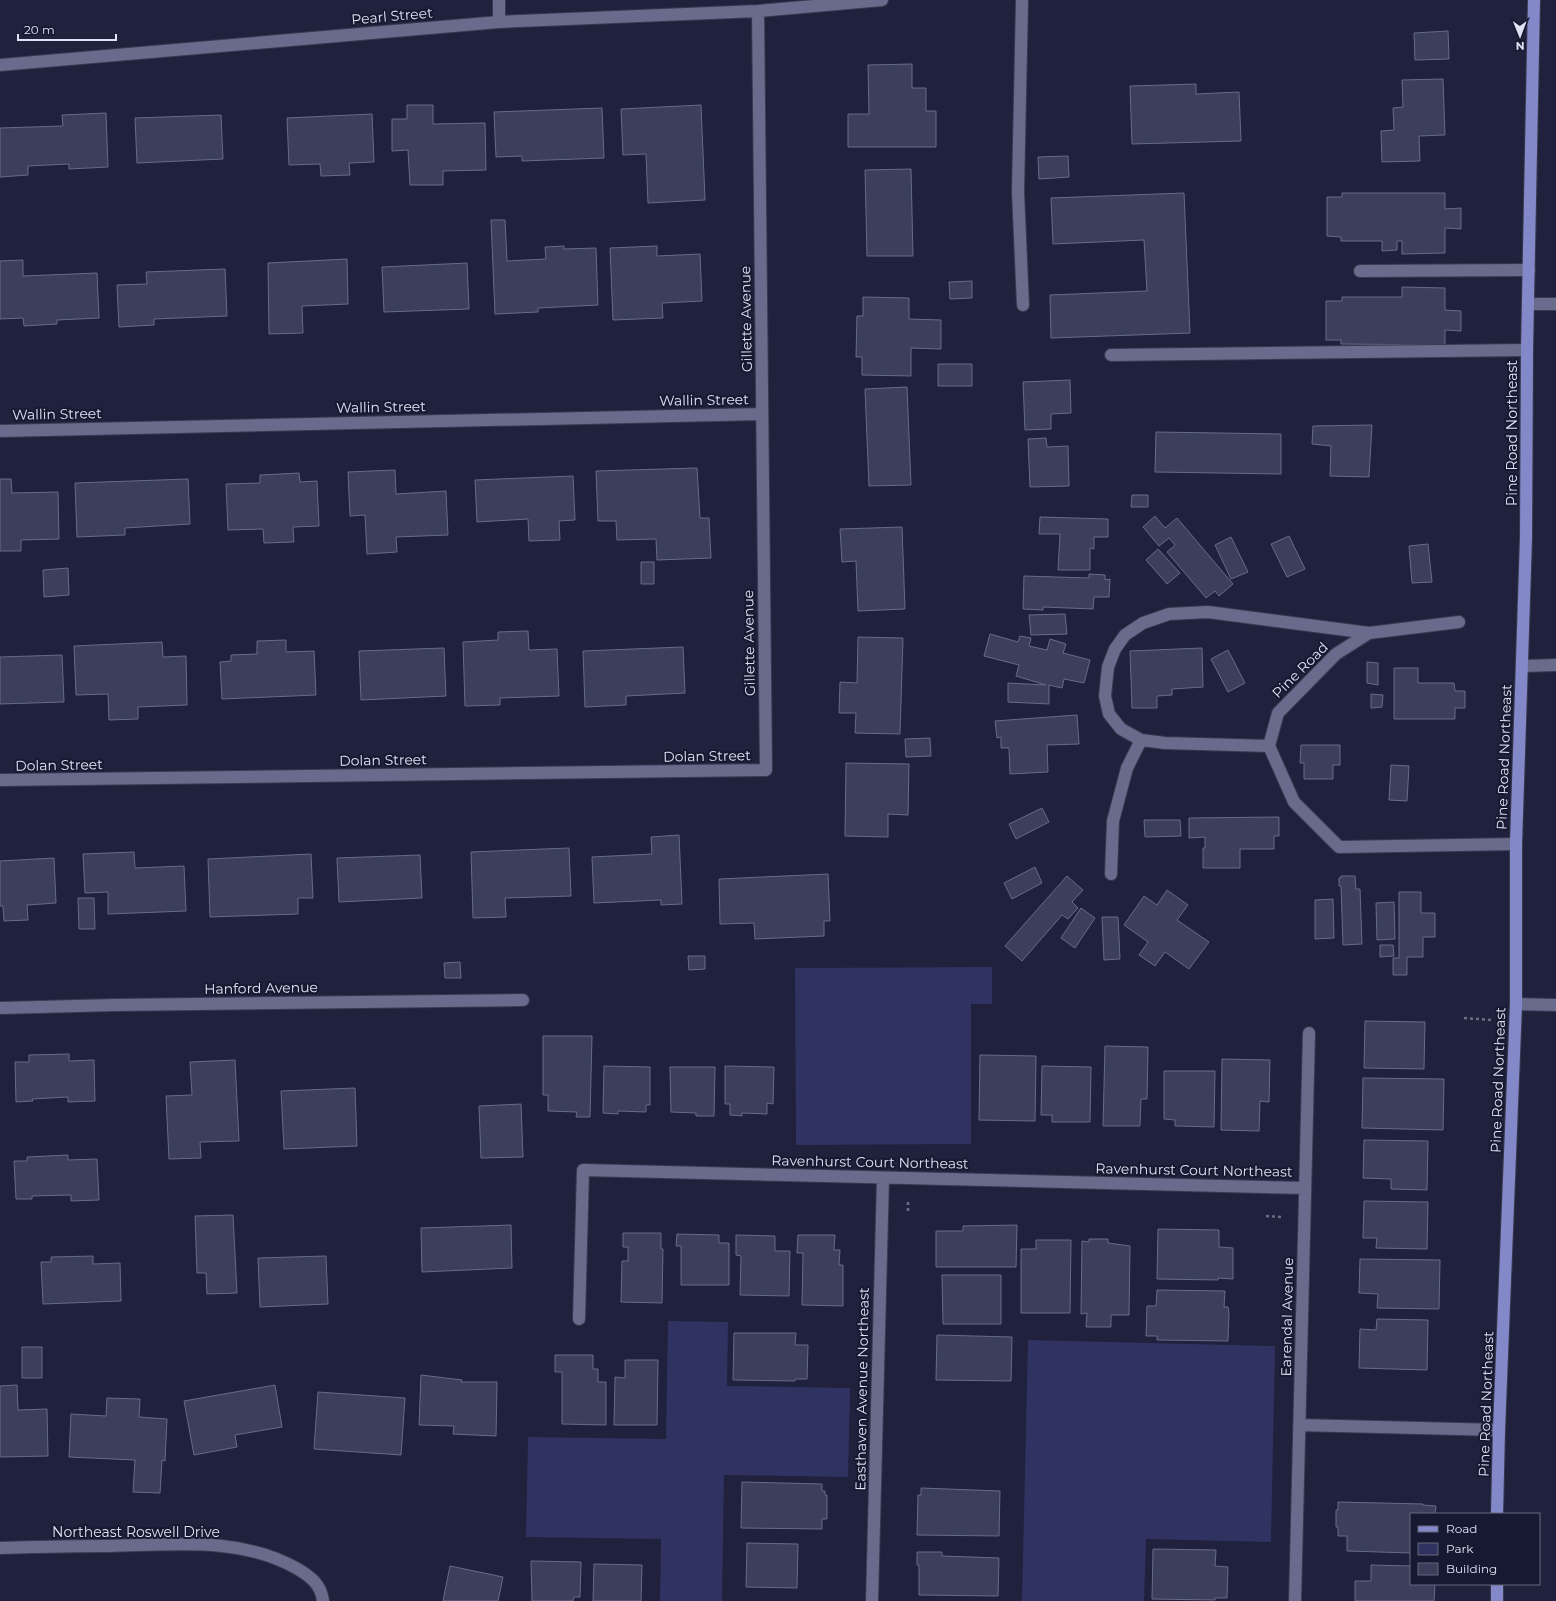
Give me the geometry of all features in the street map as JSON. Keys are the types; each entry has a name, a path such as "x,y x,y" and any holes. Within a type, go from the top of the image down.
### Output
{"main road":[{"name":"Pine Road Northeast","path":"1498,1513 1499,1430 1516,1004 1516,844 1526,531 1527,350 1534,0"},
{"path":"1497,1585 1497,1601"}],"street":[{"path":"499,0 499,22"},
{"name":"Pearl Street","path":"0,65 499,22 758,11 882,0"},
{"path":"1022,0 1018,192 1023,305"},
{"name":"Gillette Avenue","path":"758,11 766,770"},
{"path":"1360,271 1529,270"},
{"path":"1528,304 1556,304"},
{"path":"1111,355 1527,350"},
{"name":"Wallin Street","path":"0,431 762,414"},
{"path":"1369,633 1208,612 1169,614 1143,623 1125,635 1115,649 1108,667 1105,696 1109,714 1121,729 1141,740 1166,743 1269,746 1294,802 1340,847 1516,844"},
{"name":"Pine Road","path":"1269,746 1278,713 1336,654 1369,633 1459,622"},
{"path":"1522,666 1556,665"},
{"path":"1111,874 1112,821 1127,768 1141,740"},
{"name":"Dolan Street","path":"0,780 766,770"},
{"name":"Hanford Avenue","path":"0,1008 115,1005 523,1000"},
{"path":"1516,1004 1556,1005"},
{"name":"Earendal Avenue","path":"1295,1601 1309,1033"},
{"name":"Ravenhurst Court Northeast","path":"579,1318 583,1170 1305,1188"},
{"name":"Easthaven Avenue Northeast","path":"872,1601 883,1178"},
{"path":"1299,1425 1499,1430"},
{"name":"Northeast Roswell Drive","path":"0,1548 207,1544 245,1549 281,1560 308,1575 322,1591 323,1601"}],"path":[{"path":"1464,1018 1515,1021"}],"green space":[{"path":"992,967 992,1004 971,1004 971,1144 796,1145 795,968"},
{"path":"668,1321 728,1322 727,1386 850,1388 848,1477 724,1475 722,1601 660,1601 661,1539 526,1537 528,1437 666,1439"},
{"path":"1028,1340 1275,1346 1271,1542 1146,1539 1144,1601 1022,1601"}],"building":[{"path":"1448,31 1449,59 1415,60 1414,33"},
{"path":"912,64 912,88 926,88 926,111 936,111 936,147 848,147 848,114 869,114 868,65"},
{"path":"1443,79 1445,135 1419,136 1420,161 1382,162 1381,131 1394,130 1393,108 1403,107 1402,80"},
{"path":"1196,84 1196,94 1239,92 1241,141 1132,144 1130,86"},
{"path":"407,105 433,105 433,124 485,123 486,170 443,171 443,185 410,185 408,150 392,151 392,119 407,119"},
{"path":"701,105 705,200 648,203 646,154 623,155 621,109"},
{"path":"602,108 604,158 522,161 522,156 496,157 494,112"},
{"path":"106,113 108,167 69,169 69,164 28,166 28,175 0,177 0,128 63,126 62,115"},
{"path":"372,114 374,162 349,163 350,175 321,176 320,164 289,165 287,118"},
{"path":"221,115 223,159 137,163 135,118"},
{"path":"1068,156 1069,177 1039,179 1038,157"},
{"path":"911,169 913,256 867,256 865,170"},
{"path":"1184,193 1190,333 1051,338 1050,295 1147,291 1144,240 1053,244 1051,198"},
{"path":"1342,193 1445,193 1445,209 1461,208 1461,229 1445,228 1445,253 1402,254 1402,241 1397,241 1397,250 1382,251 1382,241 1341,241 1341,237 1327,236 1327,197 1342,197"},
{"path":"491,220 505,220 507,261 546,259 545,247 564,246 564,249 596,248 598,305 538,308 538,312 495,314"},
{"path":"657,246 657,256 700,254 702,301 662,303 663,318 613,320 610,248"},
{"path":"347,259 348,304 302,306 303,333 269,334 268,263"},
{"path":"23,260 23,276 97,273 99,318 57,320 57,324 24,326 23,318 0,319 0,261"},
{"path":"467,263 469,309 384,312 382,267"},
{"path":"225,269 227,316 154,319 154,325 119,327 117,285 147,284 146,272"},
{"path":"972,281 972,298 950,299 949,282"},
{"path":"1402,287 1445,288 1445,310 1461,311 1461,331 1445,330 1445,345 1341,344 1341,340 1326,340 1326,301 1342,301 1342,297 1402,297"},
{"path":"863,297 909,298 909,319 941,320 941,349 911,348 911,376 862,375 862,357 856,357 857,316 863,316"},
{"path":"938,364 972,364 972,386 938,386"},
{"path":"1070,380 1071,413 1051,414 1051,429 1025,430 1023,382"},
{"path":"907,387 911,485 869,486 865,389"},
{"path":"1372,425 1369,477 1330,476 1331,446 1312,444 1313,426"},
{"path":"1156,432 1281,434 1281,474 1155,472"},
{"path":"1046,438 1047,447 1068,446 1069,486 1030,487 1028,439"},
{"path":"697,468 700,518 709,518 711,558 657,560 656,539 617,540 616,521 598,521 596,471"},
{"path":"395,470 396,494 446,491 448,535 396,537 397,552 367,554 365,515 350,516 348,472"},
{"path":"299,473 300,482 317,481 319,526 293,527 294,542 264,543 263,529 228,530 226,484 260,483 260,475"},
{"path":"573,476 575,520 559,521 560,540 529,541 528,519 477,522 475,480"},
{"path":"0,479 11,479 12,493 58,492 59,539 21,540 21,551 0,551"},
{"path":"188,479 190,524 125,528 125,535 77,537 75,483"},
{"path":"1132,495 1148,495 1148,507 1131,507"},
{"path":"1155,516 1165,528 1177,518 1233,584 1219,596 1215,591 1206,598 1167,552 1175,545 1169,538 1159,546 1143,527"},
{"path":"1040,517 1108,519 1108,537 1094,537 1094,549 1090,548 1090,570 1058,570 1060,534 1039,534"},
{"path":"902,527 905,609 858,611 856,561 842,562 840,529"},
{"path":"1289,536 1305,569 1287,577 1271,544"},
{"path":"1231,537 1248,572 1231,579 1215,545"},
{"path":"1428,544 1432,582 1412,583 1409,546"},
{"path":"1158,549 1180,573 1167,584 1146,560"},
{"path":"641,562 654,562 654,584 641,584"},
{"path":"68,568 69,595 44,597 43,570"},
{"path":"1089,574 1105,575 1105,580 1110,579 1109,597 1094,597 1093,609 1043,607 1043,610 1023,609 1024,576 1089,578"},
{"path":"1065,614 1067,634 1031,635 1029,615"},
{"path":"528,631 529,650 557,649 559,696 500,698 500,705 465,706 463,642 498,640 498,632"},
{"path":"990,634 1018,642 1020,636 1031,638 1029,646 1047,650 1050,639 1066,644 1063,653 1090,660 1084,683 1064,679 1062,688 1049,685 1049,704 1008,702 1008,683 1046,685 1016,676 1019,665 984,656"},
{"path":"858,637 903,638 900,734 855,733 856,713 839,713 840,682 857,683"},
{"path":"286,640 286,652 314,651 316,695 222,699 220,662 231,661 231,655 257,654 257,641"},
{"path":"162,642 163,657 186,656 187,705 138,707 138,719 109,720 108,694 76,695 74,646"},
{"path":"683,647 685,693 626,696 626,705 585,707 583,651"},
{"path":"444,648 446,696 361,700 359,651"},
{"path":"1202,648 1203,687 1172,689 1172,695 1157,696 1157,708 1132,708 1130,651"},
{"path":"1228,650 1245,683 1228,692 1211,659"},
{"path":"62,655 64,702 0,704 0,657"},
{"path":"1367,662 1378,663 1378,685 1367,683"},
{"path":"1394,668 1418,668 1418,683 1454,683 1455,691 1465,691 1465,708 1455,708 1455,719 1394,719"},
{"path":"1371,694 1383,695 1382,707 1371,708"},
{"path":"1077,715 1079,744 1047,745 1048,772 1010,774 1009,748 1001,748 1001,737 997,738 995,721"},
{"path":"930,738 931,756 906,757 905,739"},
{"path":"1301,745 1340,745 1340,765 1333,765 1333,779 1304,779 1304,763 1300,763"},
{"path":"846,763 909,764 908,815 888,814 888,837 845,836"},
{"path":"1391,765 1409,766 1407,801 1389,800"},
{"path":"1042,808 1049,822 1016,839 1009,824"},
{"path":"1279,817 1279,836 1274,836 1274,849 1240,849 1240,868 1203,868 1203,848 1205,848 1205,837 1189,838 1189,818"},
{"path":"1144,820 1180,820 1181,836 1145,837"},
{"path":"679,835 682,904 661,905 661,900 594,903 592,857 652,854 651,837"},
{"path":"569,848 571,896 505,898 506,917 473,918 471,852"},
{"path":"134,852 135,868 184,866 186,911 108,914 108,892 85,893 83,854"},
{"path":"311,854 313,898 298,898 298,914 210,917 208,859"},
{"path":"420,855 422,898 339,902 337,858"},
{"path":"54,858 56,903 27,905 28,920 4,921 3,906 0,906 0,861"},
{"path":"1035,867 1042,883 1012,899 1004,883"},
{"path":"828,874 830,921 824,921 824,936 755,939 754,923 720,924 719,879"},
{"path":"1067,876 1083,890 1072,902 1078,908 1068,919 1062,915 1022,961 1005,946"},
{"path":"1341,876 1355,876 1356,889 1360,889 1362,944 1343,945 1341,886 1339,886 1339,878 1341,878"},
{"path":"1167,890 1188,905 1177,920 1209,942 1189,969 1165,952 1155,966 1139,955 1148,942 1124,925 1144,896 1157,905"},
{"path":"1399,892 1421,892 1421,913 1435,913 1435,937 1423,937 1423,957 1407,957 1407,975 1393,975 1393,958 1399,958"},
{"path":"78,898 94,898 95,929 79,929"},
{"path":"1333,899 1334,938 1315,939 1315,900"},
{"path":"1394,902 1395,939 1377,940 1376,903"},
{"path":"1081,908 1095,918 1075,948 1061,938"},
{"path":"1102,917 1118,917 1120,959 1104,960"},
{"path":"1380,945 1393,945 1394,956 1380,957"},
{"path":"688,956 705,956 705,969 689,970"},
{"path":"460,962 461,978 445,978 444,963"},
{"path":"1365,1021 1425,1022 1424,1069 1364,1068"},
{"path":"543,1036 592,1036 590,1117 576,1117 577,1112 548,1111 548,1095 543,1095"},
{"path":"1105,1046 1148,1047 1147,1099 1141,1099 1140,1126 1103,1126"},
{"path":"69,1054 69,1061 94,1060 95,1101 68,1102 68,1097 32,1099 33,1101 16,1102 15,1062 29,1062 29,1055"},
{"path":"980,1055 1036,1056 1035,1121 979,1120"},
{"path":"1222,1059 1270,1060 1269,1102 1260,1101 1259,1131 1221,1130"},
{"path":"235,1060 239,1141 200,1142 201,1158 169,1159 166,1096 192,1095 190,1062"},
{"path":"604,1066 650,1067 650,1105 646,1105 646,1112 618,1111 618,1114 603,1113"},
{"path":"725,1066 774,1067 773,1104 767,1103 767,1114 742,1113 742,1116 730,1115 730,1104 725,1104"},
{"path":"1042,1066 1091,1067 1090,1122 1052,1122 1052,1115 1041,1115"},
{"path":"670,1067 715,1067 714,1116 696,1116 696,1113 671,1112"},
{"path":"1164,1071 1215,1071 1214,1127 1175,1126 1175,1120 1164,1119"},
{"path":"1363,1078 1444,1079 1443,1130 1362,1128"},
{"path":"355,1088 357,1146 284,1149 281,1091"},
{"path":"521,1104 523,1157 481,1158 479,1106"},
{"path":"1364,1140 1428,1141 1427,1190 1391,1189 1391,1179 1363,1178"},
{"path":"68,1155 68,1160 97,1159 99,1200 71,1201 71,1195 32,1196 32,1199 16,1199 14,1161 27,1161 27,1157"},
{"path":"1364,1201 1428,1202 1427,1249 1376,1248 1377,1238 1363,1238"},
{"path":"233,1215 237,1293 207,1294 206,1273 197,1273 195,1216"},
{"path":"511,1225 512,1268 422,1272 421,1228"},
{"path":"1017,1225 1016,1267 936,1267 936,1231 963,1231 963,1226"},
{"path":"1158,1229 1219,1230 1219,1247 1233,1248 1233,1279 1157,1279"},
{"path":"623,1233 661,1233 661,1249 663,1249 662,1303 621,1302 622,1261 628,1261 628,1247 623,1247"},
{"path":"677,1234 719,1235 719,1243 729,1243 729,1285 681,1285 681,1246 676,1246"},
{"path":"736,1235 775,1236 775,1251 790,1251 789,1296 740,1295 741,1256 736,1255"},
{"path":"798,1235 835,1235 834,1250 840,1250 839,1265 843,1265 843,1306 802,1305 803,1253 797,1253"},
{"path":"1089,1239 1108,1239 1108,1243 1130,1246 1129,1315 1111,1315 1111,1327 1086,1327 1087,1313 1081,1314 1082,1241 1089,1242"},
{"path":"1036,1240 1071,1240 1070,1313 1021,1313 1021,1249 1036,1249"},
{"path":"93,1256 93,1264 120,1263 121,1301 43,1304 41,1262 51,1262 51,1257"},
{"path":"326,1256 328,1304 260,1307 258,1258"},
{"path":"1360,1259 1440,1260 1439,1309 1377,1308 1378,1294 1359,1293"},
{"path":"942,1275 1001,1275 1001,1324 943,1324"},
{"path":"1157,1290 1225,1291 1224,1307 1228,1307 1229,1313 1228,1341 1157,1340 1157,1336 1146,1336 1147,1306 1156,1306"},
{"path":"1377,1319 1428,1320 1427,1370 1359,1368 1360,1329 1376,1330"},
{"path":"734,1333 796,1333 795,1345 808,1345 807,1379 795,1379 795,1381 733,1380"},
{"path":"937,1335 1012,1337 1011,1381 936,1380"},
{"path":"22,1347 42,1347 42,1378 22,1378"},
{"path":"555,1355 593,1355 593,1369 598,1369 598,1382 606,1382 606,1425 562,1424 562,1372 555,1372"},
{"path":"625,1360 658,1360 657,1425 614,1425 615,1377 625,1378"},
{"path":"421,1375 462,1380 461,1382 497,1382 496,1436 453,1434 454,1426 419,1425"},
{"path":"17,1385 18,1410 47,1409 48,1456 0,1457 0,1386"},
{"path":"275,1385 282,1427 235,1435 237,1447 194,1455 184,1401"},
{"path":"318,1392 405,1398 401,1455 314,1449"},
{"path":"107,1398 140,1399 139,1417 167,1419 165,1461 162,1460 160,1493 133,1492 135,1460 69,1457 71,1414 106,1416"},
{"path":"742,1482 822,1484 822,1491 825,1491 825,1495 827,1495 827,1519 822,1519 822,1529 741,1528"},
{"path":"921,1488 1000,1491 999,1536 917,1535 918,1495 921,1495"},
{"path":"1338,1502 1423,1504 1436,1506 1435,1513 1410,1513 1410,1553 1347,1551 1347,1536 1338,1536 1338,1527 1336,1527 1336,1510 1338,1510"},
{"path":"747,1543 798,1544 797,1588 746,1587"},
{"path":"1153,1549 1216,1550 1215,1566 1228,1567 1227,1598 1215,1598 1215,1600 1152,1599"},
{"path":"917,1552 942,1552 942,1556 999,1558 998,1596 919,1595 919,1565 917,1565"},
{"path":"531,1561 581,1562 580,1597 574,1597 573,1601 532,1601"},
{"path":"594,1564 642,1565 641,1601 593,1601"},
{"path":"1371,1565 1410,1566 1410,1585 1435,1585 1434,1601 1355,1601 1355,1581 1371,1581"},
{"path":"450,1566 503,1577 498,1601 443,1601"}]}
